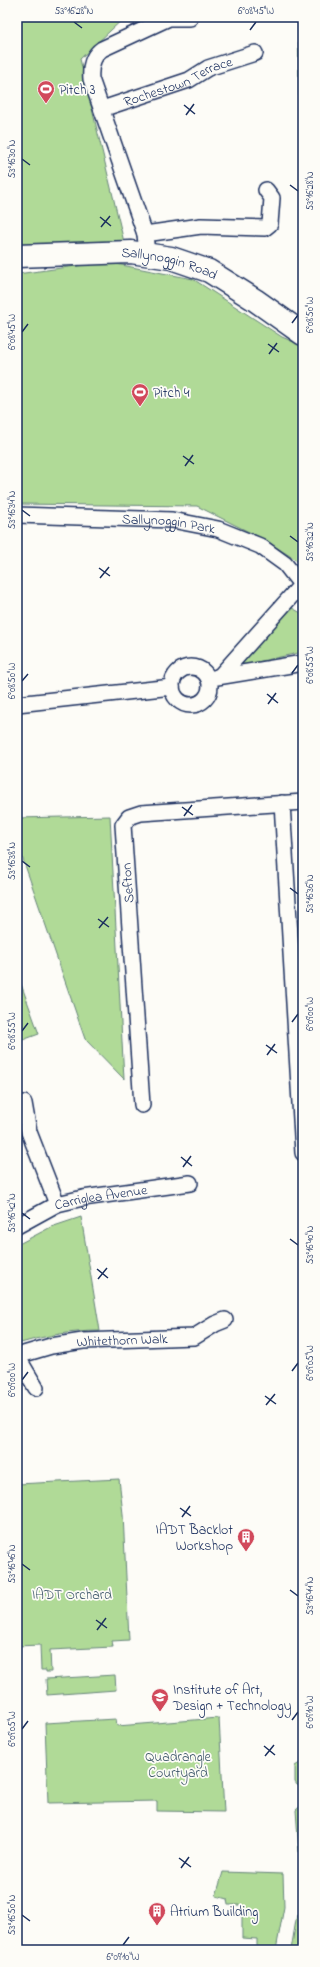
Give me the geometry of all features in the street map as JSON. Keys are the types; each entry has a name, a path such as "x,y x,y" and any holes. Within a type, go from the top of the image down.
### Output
{"street":[{"path":"190,18 169,18 96,53 90,70 91,79 146,244 201,226 265,228 270,224 272,198 266,190"},
{"name":"Rochestown Terrace","path":"102,109 189,80 208,68 255,53"},
{"name":"Sallynoggin Road","path":"17,256 131,252 146,244 171,258 209,271 255,300 303,334"},
{"name":"Sallynoggin Park","path":"17,515 172,520 218,529 260,546 285,564 302,585 214,677"},
{"path":"214,677 210,691 203,701 197,704 185,704 175,697 172,687 177,674 188,668 200,670 214,677 303,663"},
{"path":"17,704 172,687"},
{"name":"Sefton","path":"142,1105 124,825 129,818 140,813 303,802"},
{"path":"282,803 303,1152"},
{"path":"24,1103 29,1132 57,1204"},
{"name":"Carriglea Avenue","path":"17,1226 57,1204 83,1198 190,1183"},
{"name":"Whitethorn Walk","path":"36,1388 17,1356 51,1346 83,1341 194,1337 215,1324 225,1320"}],"green space":[{"path":"17,17 125,17 80,59 124,242 17,247"},
{"path":"298,17 303,17 303,95 299,95"},
{"path":"106,262 193,279 282,337 303,346 303,570 296,560 265,540 197,506 17,504 17,274"},
{"path":"292,608 303,614 303,652 234,667"},
{"path":"110,816 124,1079 85,1039 17,842 17,818"},
{"path":"17,973 39,1034 17,1042"},
{"path":"81,1217 100,1331 60,1334 21,1343 17,1328 17,1245 51,1227"},
{"name":"IADT Orchard","path":"119,1479 123,1514 129,1640 112,1641 113,1647 50,1650 51,1672 46,1672 46,1670 41,1670 40,1645 17,1646 17,1484"},
{"path":"115,1675 116,1690 47,1695 46,1679"},
{"name":"Quadrangle Courtyard","path":"219,1718 224,1812 157,1811 157,1801 48,1803 45,1723 116,1719 117,1726"},
{"path":"303,1761 303,1786 297,1785 295,1782 295,1766"},
{"path":"303,1804 303,1851 299,1852 296,1810"},
{"path":"223,1872 283,1874 284,1907 276,1950 257,1950 257,1939 242,1938 242,1905 228,1905 227,1899 216,1896"},
{"path":"297,1914 303,1914 303,1950 291,1950"}],"place":[{"name":"Pitch 3","path":"46,104"},
{"name":"Pitch 4","path":"140,407"},
{"name":"IADT Backlot Workshop","path":"246,1552"},
{"name":"Institute of Art, Design + Technology","path":"160,1712"},
{"name":"Atrium Building","path":"157,1926"}]}
